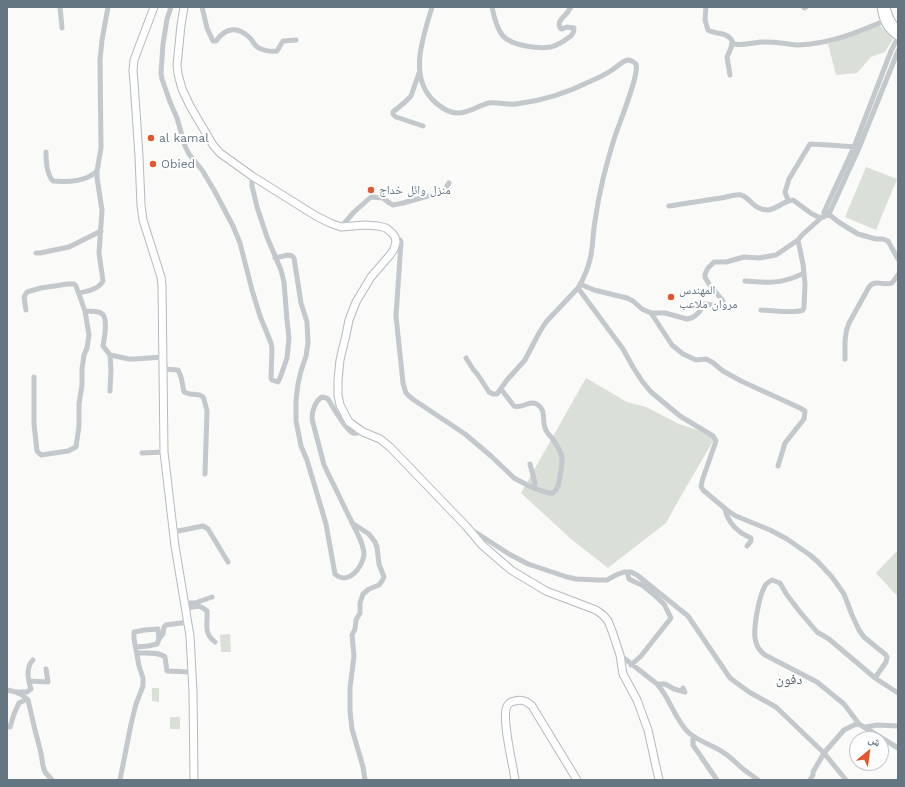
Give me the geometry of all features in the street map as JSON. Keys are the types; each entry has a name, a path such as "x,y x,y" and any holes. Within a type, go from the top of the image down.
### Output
{"street":[{"path":"60,7 62,28"},
{"path":"79,293 94,289 103,284 99,253 102,210 97,171 101,148 100,60 108,7"},
{"path":"154,7 134,60 133,71 143,220 162,286 164,452 173,532 190,636 194,721 194,780"},
{"path":"171,7 167,19 163,44 162,73 166,90 186,146 214,190 238,238 260,316 271,343 271,378 272,380 278,382 287,358 289,338 284,282 281,270 266,237 252,186 252,176"},
{"path":"184,7 177,65 178,74 182,90 213,145 220,153 252,176 316,216 341,227 365,225 386,228 402,242 396,316 402,376 406,393 465,434 514,478 531,488 553,493 559,484 562,453 545,428 542,409 536,404 532,403 522,407 514,406 501,389"},
{"path":"202,7 207,28 213,41 216,41 223,33 236,29 246,34 256,46 263,50 274,52 277,51 283,41 296,40"},
{"path":"432,7 422,44 420,59 421,80 428,96 442,108 456,113 462,113 490,103 514,104 561,94 612,70 624,62 630,60 636,65 632,88 610,150 594,223 591,255 586,272 579,286 546,322 525,360 496,394 489,392 466,358"},
{"path":"492,7 498,29 510,42 523,46 542,47 551,47 564,42 572,35 574,28 567,27 562,29 560,28 559,23 571,7"},
{"path":"706,7 705,20 708,30 727,36 734,44 738,45 764,42 780,42 796,45 821,44 847,36 884,20"},
{"path":"856,147 891,50 898,37 887,27 881,7"},
{"path":"886,7 891,21 898,30"},
{"path":"730,75 727,57 732,42"},
{"path":"651,313 665,313 687,320 695,316 705,304 722,305 723,300 705,277 706,271 714,262 726,262 744,257 759,258 776,255 798,240 825,215 897,54"},
{"path":"420,70 411,96 393,112 393,114 396,117 423,126"},
{"path":"788,200 785,192 789,179 810,144 856,147"},
{"path":"46,152 46,162 50,177 53,181 81,180 91,177 97,171"},
{"path":"341,227 354,212 371,197 383,198 393,205 428,196 445,189 449,183"},
{"path":"669,206 734,195 744,197 755,206 768,210 788,200 793,200 812,214 825,215 858,234 888,241 898,259"},
{"path":"36,253 69,247 101,231"},
{"path":"395,237 396,242 394,249 371,277 356,302 349,320 340,360 338,380 340,405 349,422 363,432 380,439 390,447 466,526 482,545 511,570 546,591 596,610 603,615 608,621 612,631 620,655 623,674 637,700 648,730 659,780"},
{"path":"761,310 800,312 803,310 804,273 798,240"},
{"path":"275,258 288,255 294,258 300,303 308,322 306,356 298,384 296,400 296,421 301,446 325,519 335,574 341,578 348,578 360,568 363,561 364,549 324,465 312,422 312,415 319,398 322,397 328,399 345,425 352,432 363,432"},
{"path":"745,281 764,282 788,280 804,273"},
{"path":"845,359 847,328 869,287 875,282 888,285 892,283 898,275"},
{"path":"26,310 24,297 28,292 71,284 76,286 85,311 89,335 82,369 82,385 76,446 68,451 41,455 37,451 34,424 34,377"},
{"path":"579,286 627,298 633,301 651,313 672,345 683,354 696,360 706,360 712,362 723,371 741,381 805,411 804,419 786,443 778,466"},
{"path":"579,286 624,349 636,372 651,392 680,416 713,436 716,441 701,486 703,490 724,509 736,516 770,530 810,555 832,577 844,594 858,630 887,657 886,662 875,678"},
{"path":"85,311 103,314 106,322 103,346 110,355 110,391"},
{"path":"110,355 135,360 163,357"},
{"path":"163,369 178,370 184,392 203,396 207,411 205,474"},
{"path":"142,453 164,452"},
{"path":"530,464 535,483 534,488"},
{"path":"724,509 732,526 751,538 751,541 747,546"},
{"path":"352,523 368,534 375,542 379,564 384,577 379,585 369,589 363,594 360,603 360,613 352,635 354,656 350,688 350,711 352,729 363,767 365,780"},
{"path":"173,532 203,526 208,530 228,562"},
{"path":"466,526 509,554 528,564 567,577 607,580 616,575 627,572 632,572 637,575 688,616 730,678 776,707 824,753 846,780"},
{"path":"627,572 629,579 642,585 664,604 671,618 641,656 632,664"},
{"path":"898,693 875,678 829,639 818,632 787,594 780,583 772,580 767,583 763,591 754,631 755,641 758,648 765,655 816,682 844,704 859,724 898,748"},
{"path":"186,606 212,597"},
{"path":"186,606 201,606 207,611 208,620 206,630 209,638 215,642"},
{"path":"136,648 157,644 166,625 188,622"},
{"path":"120,780 131,724 144,681 137,655 134,632 158,629 160,639"},
{"path":"137,655 139,653 161,654 165,657 167,671 192,672"},
{"path":"620,655 662,689 682,724 689,732 695,737 724,753 758,780"},
{"path":"7,690 27,692 31,689 28,674 30,663 33,660"},
{"path":"29,681 48,682 46,668"},
{"path":"657,684 665,684 674,689 685,692 683,688"},
{"path":"16,692 27,699 41,753 46,780"},
{"path":"10,727 19,704 27,699"},
{"path":"516,780 506,732 505,717 508,705 517,700 528,702 532,706 577,780"},
{"path":"810,780 814,775 813,772 824,753 844,730 859,724"},
{"path":"866,727 877,725 898,726"},
{"path":"695,737 693,739 693,745 717,780"},
{"path":"45,772 52,780"},
{"path":"813,772 817,780"}],"shaded area":[{"path":"880,25 893,39 885,52 871,57 857,73 836,75 828,44"},
{"path":"866,167 897,179 876,230 845,217"},
{"path":"586,378 627,402 646,407 679,424 716,436 666,523 608,568 571,539 521,493"},
{"path":"898,550 898,597 876,573"},
{"path":"230,634 231,652 221,652 220,635"},
{"path":"152,688 159,688 159,702 152,701"},
{"path":"170,717 180,717 180,729 170,729"}],"place":[{"name":"al kamal","path":"151,138"},
{"name":"Obied","path":"153,164"},
{"name":"منزل وائل خداج","path":"371,190"},
{"name":"المهندس مروان ملاعب","path":"671,297"}],"district":[{"name":"دفون","path":"789,680"}]}
